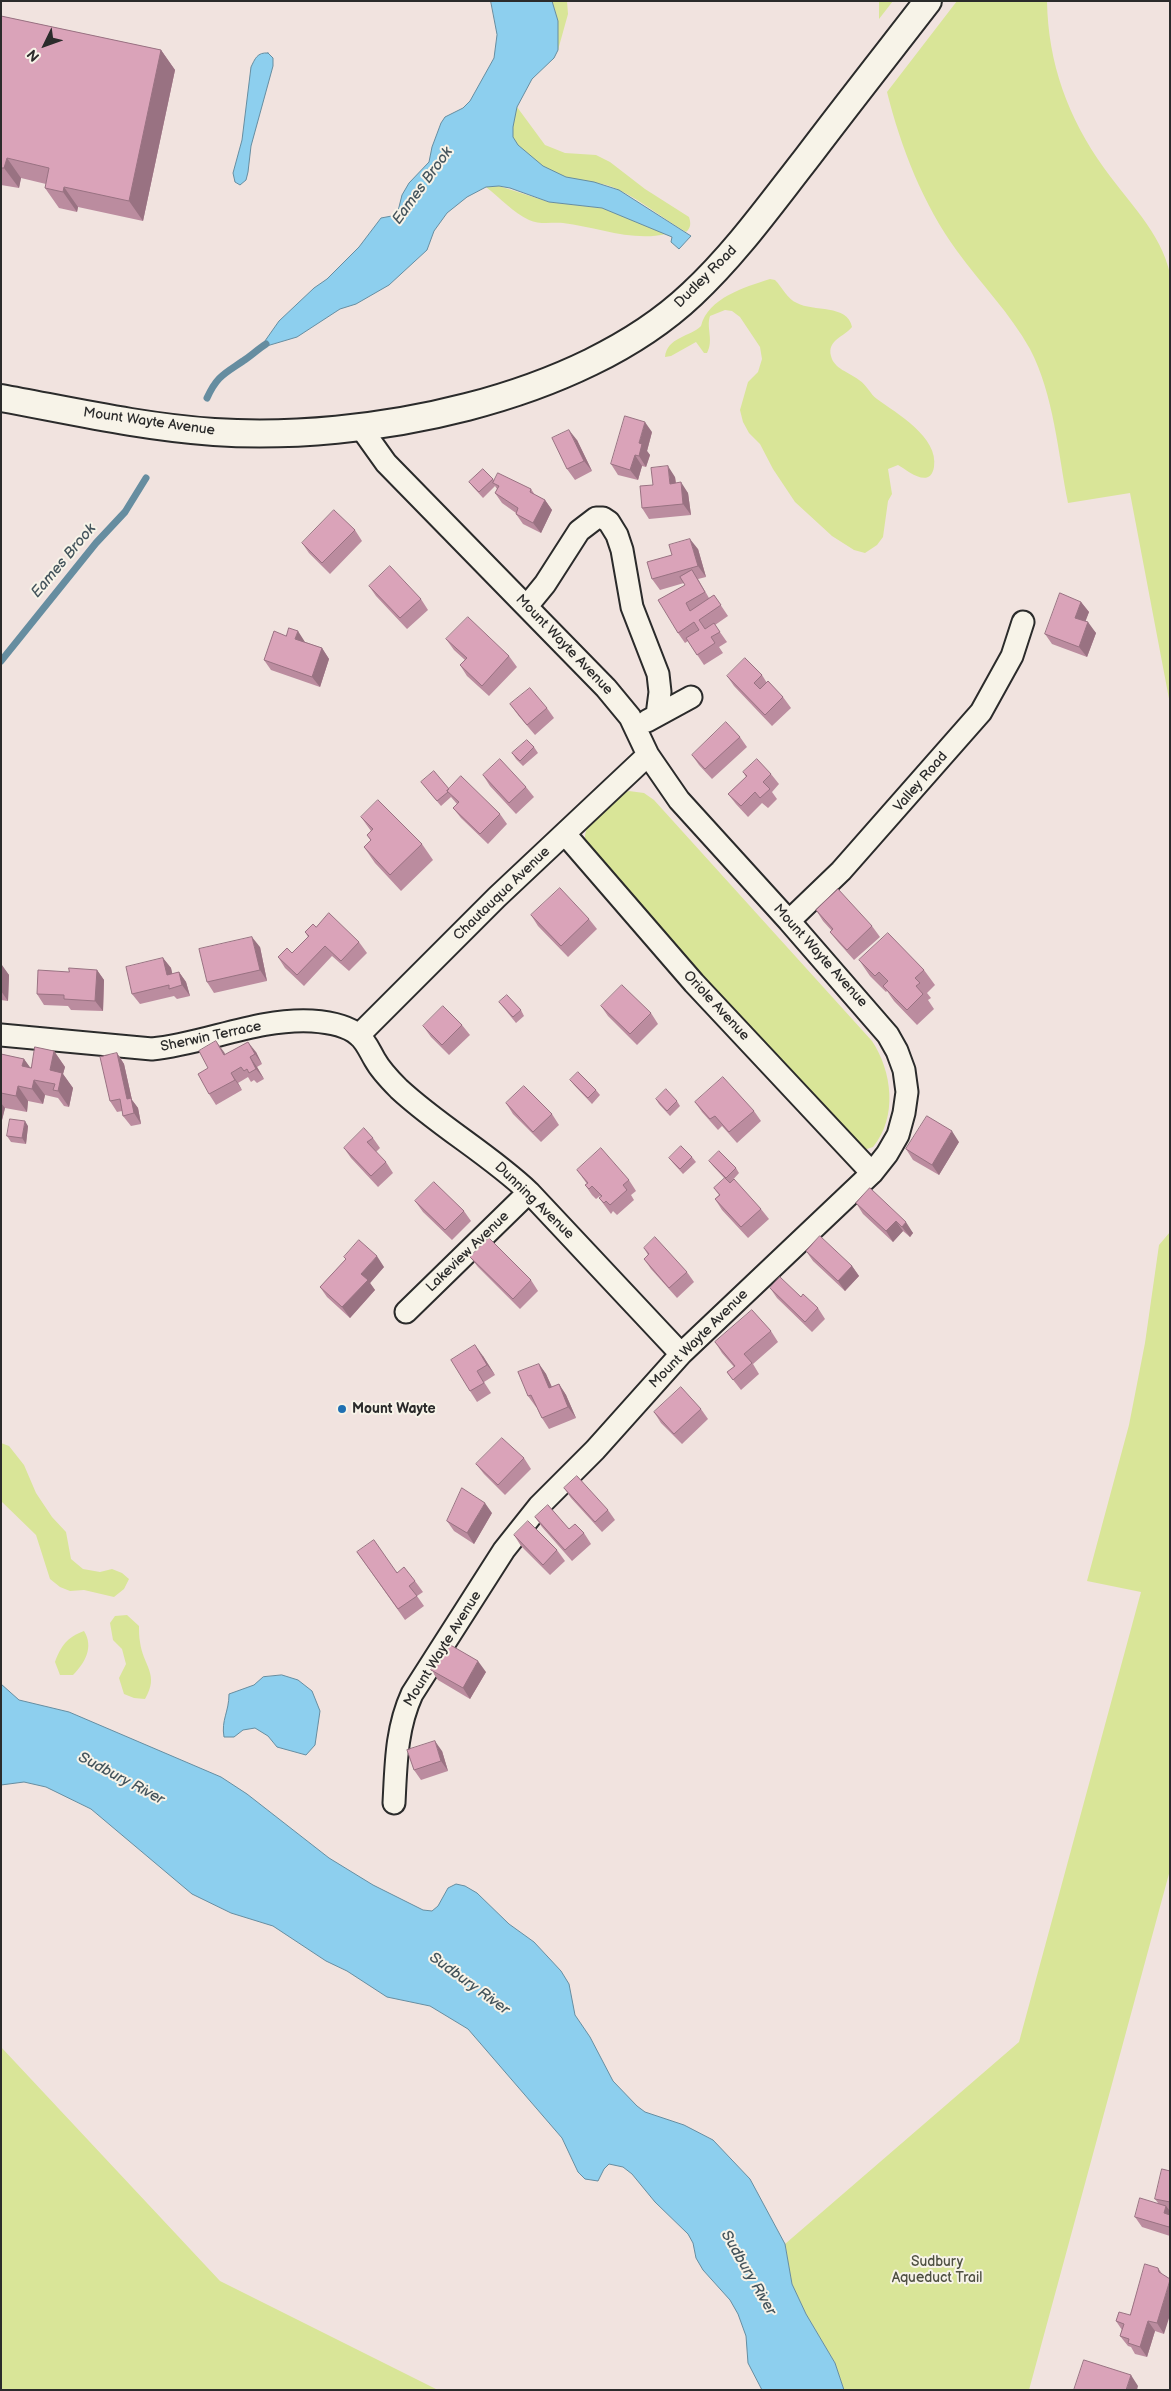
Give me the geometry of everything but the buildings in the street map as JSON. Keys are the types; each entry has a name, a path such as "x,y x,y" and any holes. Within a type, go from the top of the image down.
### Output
{"street":[{"name":"Dudley Road","path":"361,428 463,407 544,382 608,354 671,312 702,284 746,235 928,1"},
{"name":"Mount Wayte Avenue","path":"1,398 127,422 203,431 287,433 361,428 386,463 589,668 636,727 648,755 679,800 876,1018 897,1051 904,1070 907,1092 898,1135 887,1154 872,1173 681,1354 595,1450 539,1506 504,1550 412,1694 404,1711 399,1732 394,1803"},
{"path":"528,606 545,584 579,532 596,518 603,518 609,522 617,535 622,550 632,607 658,674 660,692 657,715"},
{"name":"Valley Road","path":"790,921 859,851 981,712 1012,656 1024,622"},
{"path":"636,727 691,697"},
{"name":"Chautauqua Avenue","path":"359,1036 497,897 648,755"},
{"name":"Oriole Avenue","path":"565,834 694,983 872,1173"},
{"name":"Sherwin Terrace","path":"1,1035 152,1049 175,1046 254,1027 311,1021 347,1029 359,1036"},
{"name":"Dunning Avenue","path":"359,1036 384,1074 435,1120 502,1167 529,1192 681,1354"},
{"name":"Lakeview Avenue","path":"406,1312 529,1192"}],"green space":[{"path":"552,1 567,1 568,14 558,50 558,21"},
{"path":"879,1 893,1 879,19"},
{"path":"957,1 1047,1 1051,46 1062,89 1070,110 1091,149 1143,218 1166,259 1170,274 1170,704 1130,493 1068,503 1050,405 1045,385 1030,349 1014,323 945,233 914,175 899,134 887,92"},
{"path":"517,107 545,145 565,153 596,155 610,162 645,189 689,217 689,229 686,232 617,189 603,184 562,176 532,159 523,152 513,138 512,126"},
{"path":"499,186 549,202 602,208 666,234 653,236 627,235 563,223 533,222 507,205 486,187"},
{"path":"770,279 775,280 788,296 797,303 837,312 849,320 852,327 831,346 831,356 835,364 862,382 872,395 914,427 930,446 934,456 932,474 928,477 923,478 912,474 898,465 888,469 892,494 888,501 883,537 877,545 865,553 854,550 832,536 795,502 773,469 760,444 749,433 743,422 740,410 748,382 758,372 762,359 760,347 740,317 732,311 725,310 710,316 710,343 707,353 704,353 696,342 671,356 665,357 670,345 701,326 705,316 719,301 739,290"},
{"path":"629,791 644,793 654,800 872,1041 884,1066 889,1094 886,1122 881,1135 873,1147 864,1150 853,1145 586,846 585,835 588,827 612,802"},
{"name":"Sudbury Aqueduct Trail","path":"1170,1232 1170,1870 1029,2390 844,2390 835,2363 806,2314 792,2284 785,2244 1019,2042 1141,1592 1087,1581 1129,1425 1145,1343 1159,1245"},
{"path":"1,1443 9,1446 24,1465 36,1493 52,1517 66,1532 71,1559 83,1569 100,1572 112,1569 122,1573 129,1579 124,1589 114,1597 84,1590 70,1591 60,1587 50,1579 36,1535 1,1501"},
{"path":"127,1615 139,1626 139,1638 151,1676 151,1683 145,1699 134,1698 124,1694 119,1678 126,1664 122,1649 113,1640 110,1623 115,1616"},
{"path":"84,1631 87,1637 88,1649 84,1660 73,1675 60,1675 55,1662 60,1651 69,1639"},
{"path":"1,2047 220,2281 438,2390 1,2390"}],"water":[{"path":"491,1 552,1 558,21 558,50 554,58 532,79 517,107 513,137 518,145 543,166 566,177 594,182 619,190 691,236 679,249 671,242 672,237 602,208 549,202 510,188 499,186 486,187 467,197 447,213 434,231 427,250 389,285 356,304 340,309 297,337 260,348 279,321 314,288 327,279 359,247 381,218 397,215 402,195 409,183 429,162 432,147 441,123 445,117 463,108 470,101 494,58 497,35"},
{"path":"268,53 273,58 273,66 251,146 246,180 240,185 235,182 233,173 242,140 251,67 259,55"},
{"path":"282,1675 298,1680 312,1691 320,1711 315,1745 306,1755 277,1747 268,1736 255,1728 243,1730 234,1737 224,1737 223,1731 229,1694 254,1685 263,1677"},
{"name":"Sudbury River","path":"1,1684 19,1700 69,1712 221,1777 247,1794 329,1858 373,1885 423,1910 432,1911 438,1906 448,1888 456,1884 465,1886 477,1893 509,1924 534,1942 561,1971 569,1984 575,2015 590,2037 613,2081 645,2112 684,2125 713,2140 750,2179 785,2244 792,2284 806,2314 835,2363 844,2390 762,2390 748,2363 746,2336 738,2314 730,2300 703,2270 696,2258 693,2243 688,2234 655,2202 632,2174 623,2167 609,2164 598,2181 585,2179 578,2172 562,2138 468,2029 430,2006 387,1997 347,1971 326,1961 273,1926 231,1913 192,1894 91,1809 46,1787 24,1782 1,1785"}],"waterway":[{"name":"Eames Brook","path":"207,398 214,385 222,376 266,344"},
{"name":"Eames Brook","path":"1,661 96,543 125,512 146,478"}],"place":[{"name":"Mount Wayte","path":"342,1409"}]}
